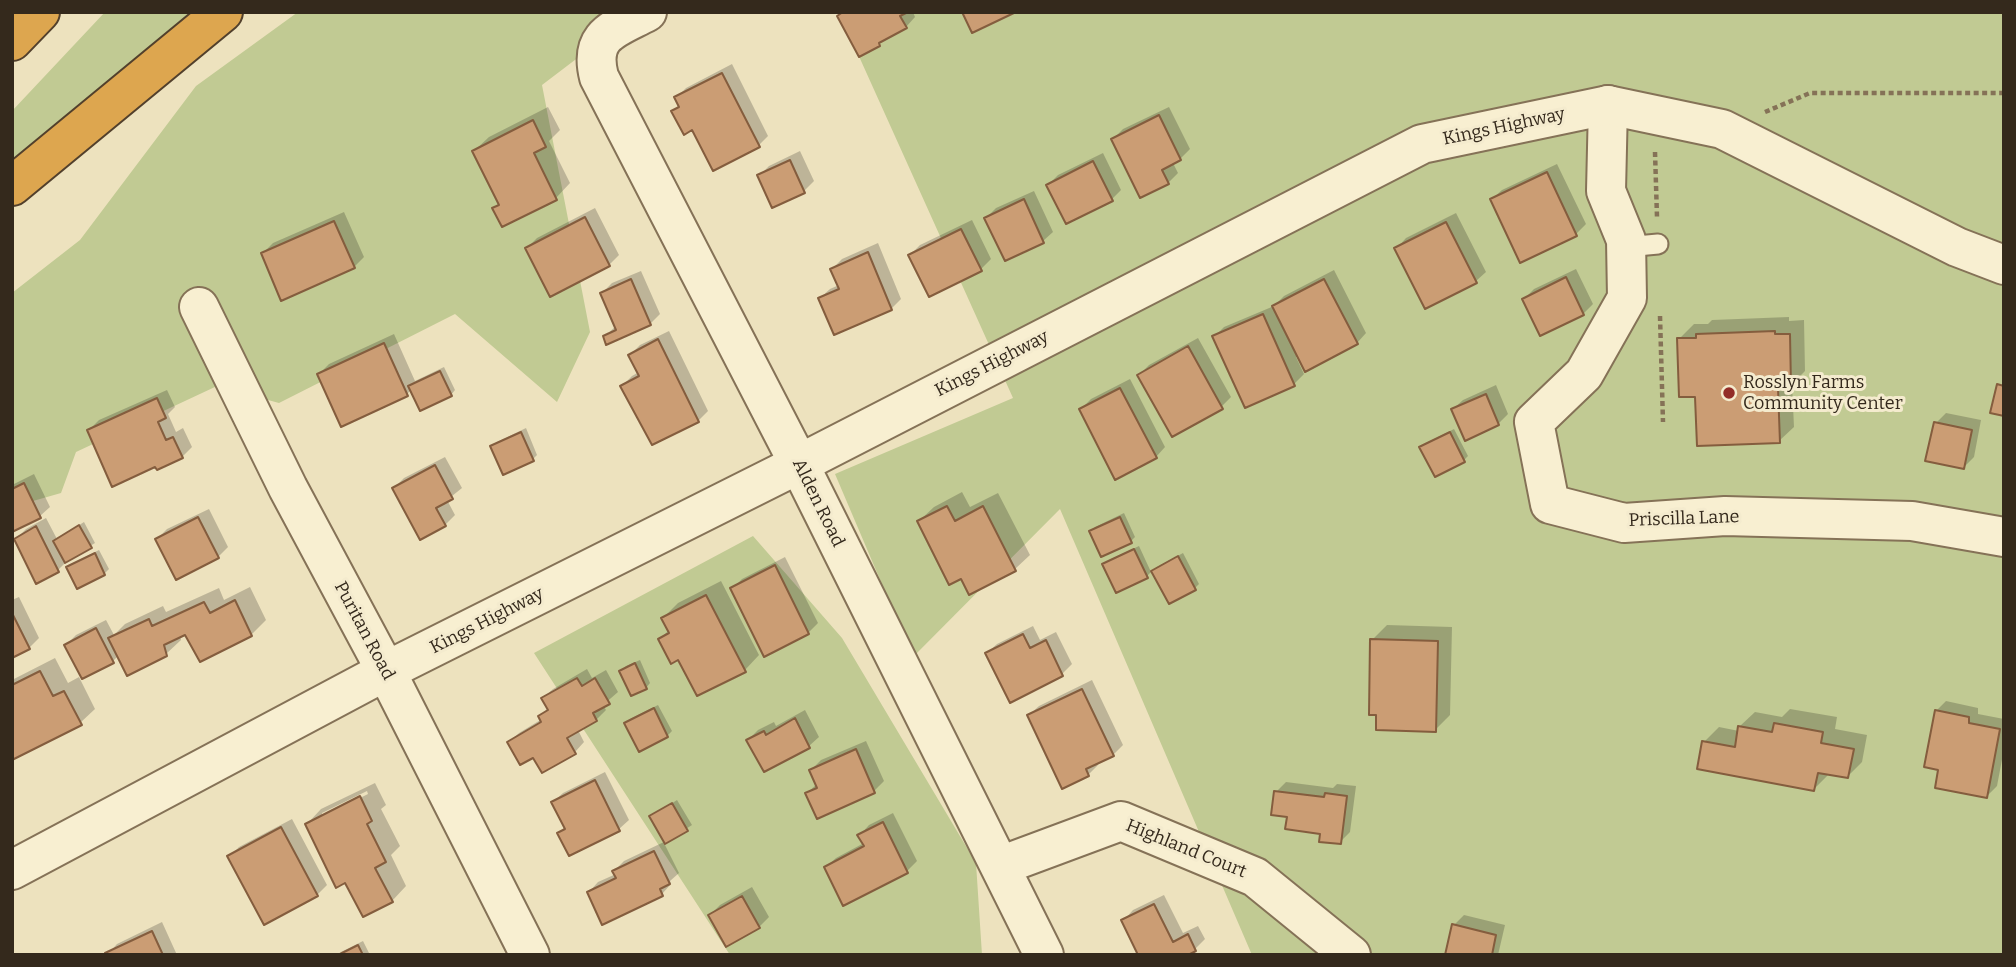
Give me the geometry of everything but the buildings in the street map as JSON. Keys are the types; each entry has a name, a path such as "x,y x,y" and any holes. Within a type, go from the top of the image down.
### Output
{"highway":[{"path":"12,41 40,12"},
{"path":"12,186 223,12"}],"street":[{"name":"Alden Road","path":"648,12 612,30 602,39 595,51 599,77 799,464 1044,955"},
{"name":"Kings Highway","path":"12,870 386,671 799,464 1422,144 1608,105 1722,129 1957,247 2004,265"},
{"name":"Priscilla Lane","path":"1608,105 1606,191 1626,240 1642,245 1627,298 1584,374 1534,422 1550,504 1624,523 1725,516 1912,522 2004,537"},
{"name":"Puritan Road","path":"199,307 288,488 386,671 530,955"},
{"name":"Highland Court","path":"1000,866 1121,821 1255,877 1351,955"}],"path":[{"path":"1722,129 1810,93 2004,93"}],"green space":[{"path":"105,12 197,12 12,165 12,111"},
{"path":"298,12 638,12 542,85 590,332 557,402 455,314 279,403 217,386 76,452 61,493 12,507 12,293 80,240 196,86"},
{"path":"839,12 2004,12 2004,955 1252,955 1060,509 913,657 835,474 1013,398"},
{"path":"753,536 842,638 976,863 982,955 730,955 534,653"}],"place":[{"name":"Rosslyn Farms Community Center","path":"1729,393"}]}
